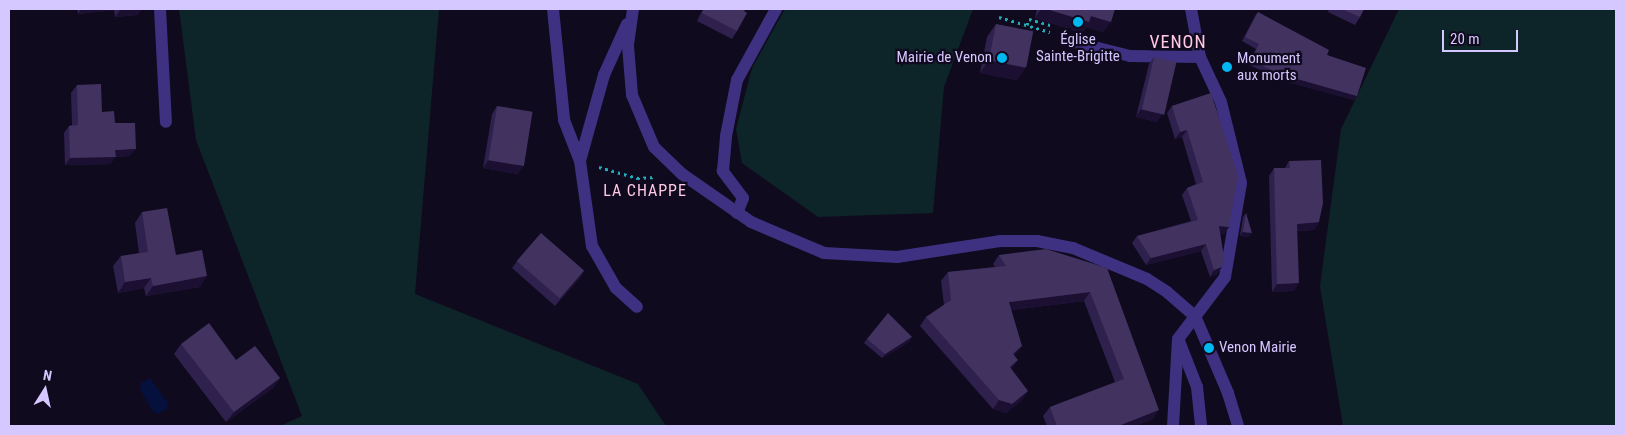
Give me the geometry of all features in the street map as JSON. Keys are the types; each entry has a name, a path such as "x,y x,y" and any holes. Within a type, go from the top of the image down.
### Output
{"street":[{"path":"160,9 166,122"},
{"path":"553,9 564,120 580,161 592,246 616,288 638,307"},
{"path":"580,161 604,75 633,9"},
{"path":"633,9 628,46 632,96 654,147 682,174 737,213 824,253 897,257 1000,241 1037,241 1073,248 1147,279 1168,292 1195,316 1228,394 1238,426"},
{"path":"737,213 743,198 723,171 726,136 738,80 776,9"},
{"path":"1173,426 1178,339 1225,277 1241,182 1221,102 1200,57 1191,9"},
{"path":"1066,40 1130,56 1200,57"},
{"path":"1178,339 1198,387 1201,426"}],"path":[{"path":"999,17 1032,26"},
{"path":"1027,25 1029,18"},
{"path":"580,161 637,178"}],"green space":[{"path":"179,9 439,9 415,294 638,384 666,426 280,426 302,416 196,140"},
{"path":"785,9 973,9 944,87 933,213 818,217 742,163 736,129 752,68"},
{"path":"1399,9 1616,9 1616,426 1343,426 1320,286 1341,129"}],"shaded area":[{"path":"150,378 168,403 167,409 158,414 153,412 140,389 141,383"}],"building":[{"path":"704,9 745,9 744,11 747,13 737,31 702,13"},
{"path":"1046,9 1115,9 1111,22 1091,16 1089,22"},
{"path":"1342,9 1364,9 1360,17"},
{"path":"1258,12 1329,50 1327,55 1366,68 1357,96 1280,74 1251,60 1259,44 1245,37"},
{"path":"996,24 1033,31 1026,68 989,60"},
{"path":"1154,57 1176,62 1164,115 1142,110"},
{"path":"101,84 102,112 114,111 115,123 135,123 136,149 115,150 116,157 70,158 69,126 78,125 77,85"},
{"path":"1211,93 1238,176 1229,227 1219,226 1224,257 1222,267 1214,270 1206,244 1151,258 1137,236 1198,220 1187,188 1203,182 1187,130 1180,132 1172,106"},
{"path":"497,106 533,112 524,166 488,160"},
{"path":"1321,160 1323,203 1319,222 1297,224 1299,283 1277,284 1274,168 1290,168 1289,161"},
{"path":"167,208 176,255 202,250 207,276 153,286 151,278 125,282 121,256 148,252 142,212"},
{"path":"1246,213 1252,233 1243,232"},
{"path":"541,233 584,270 560,298 517,261"},
{"path":"1046,249 1107,268 1159,410 1118,426 1057,426 1050,407 1124,379 1090,292 1009,302 1022,346 1013,354 1018,360 1010,367 1028,391 1012,404 999,400 926,317 951,300 948,272 1006,266 999,255"},
{"path":"888,313 912,337 885,354 867,339"},
{"path":"209,323 236,360 255,346 280,378 234,412 181,344"}],"place":[{"name":"Église Sainte-Brigitte","path":"1078,22"},
{"name":"Mairie de Venon","path":"1002,58"},
{"name":"Monument aux morts","path":"1227,67"},
{"name":"Venon Mairie","path":"1209,348"}],"district":[{"name":"VENON","path":"1178,42"},
{"name":"LA CHAPPE","path":"645,191"}]}
